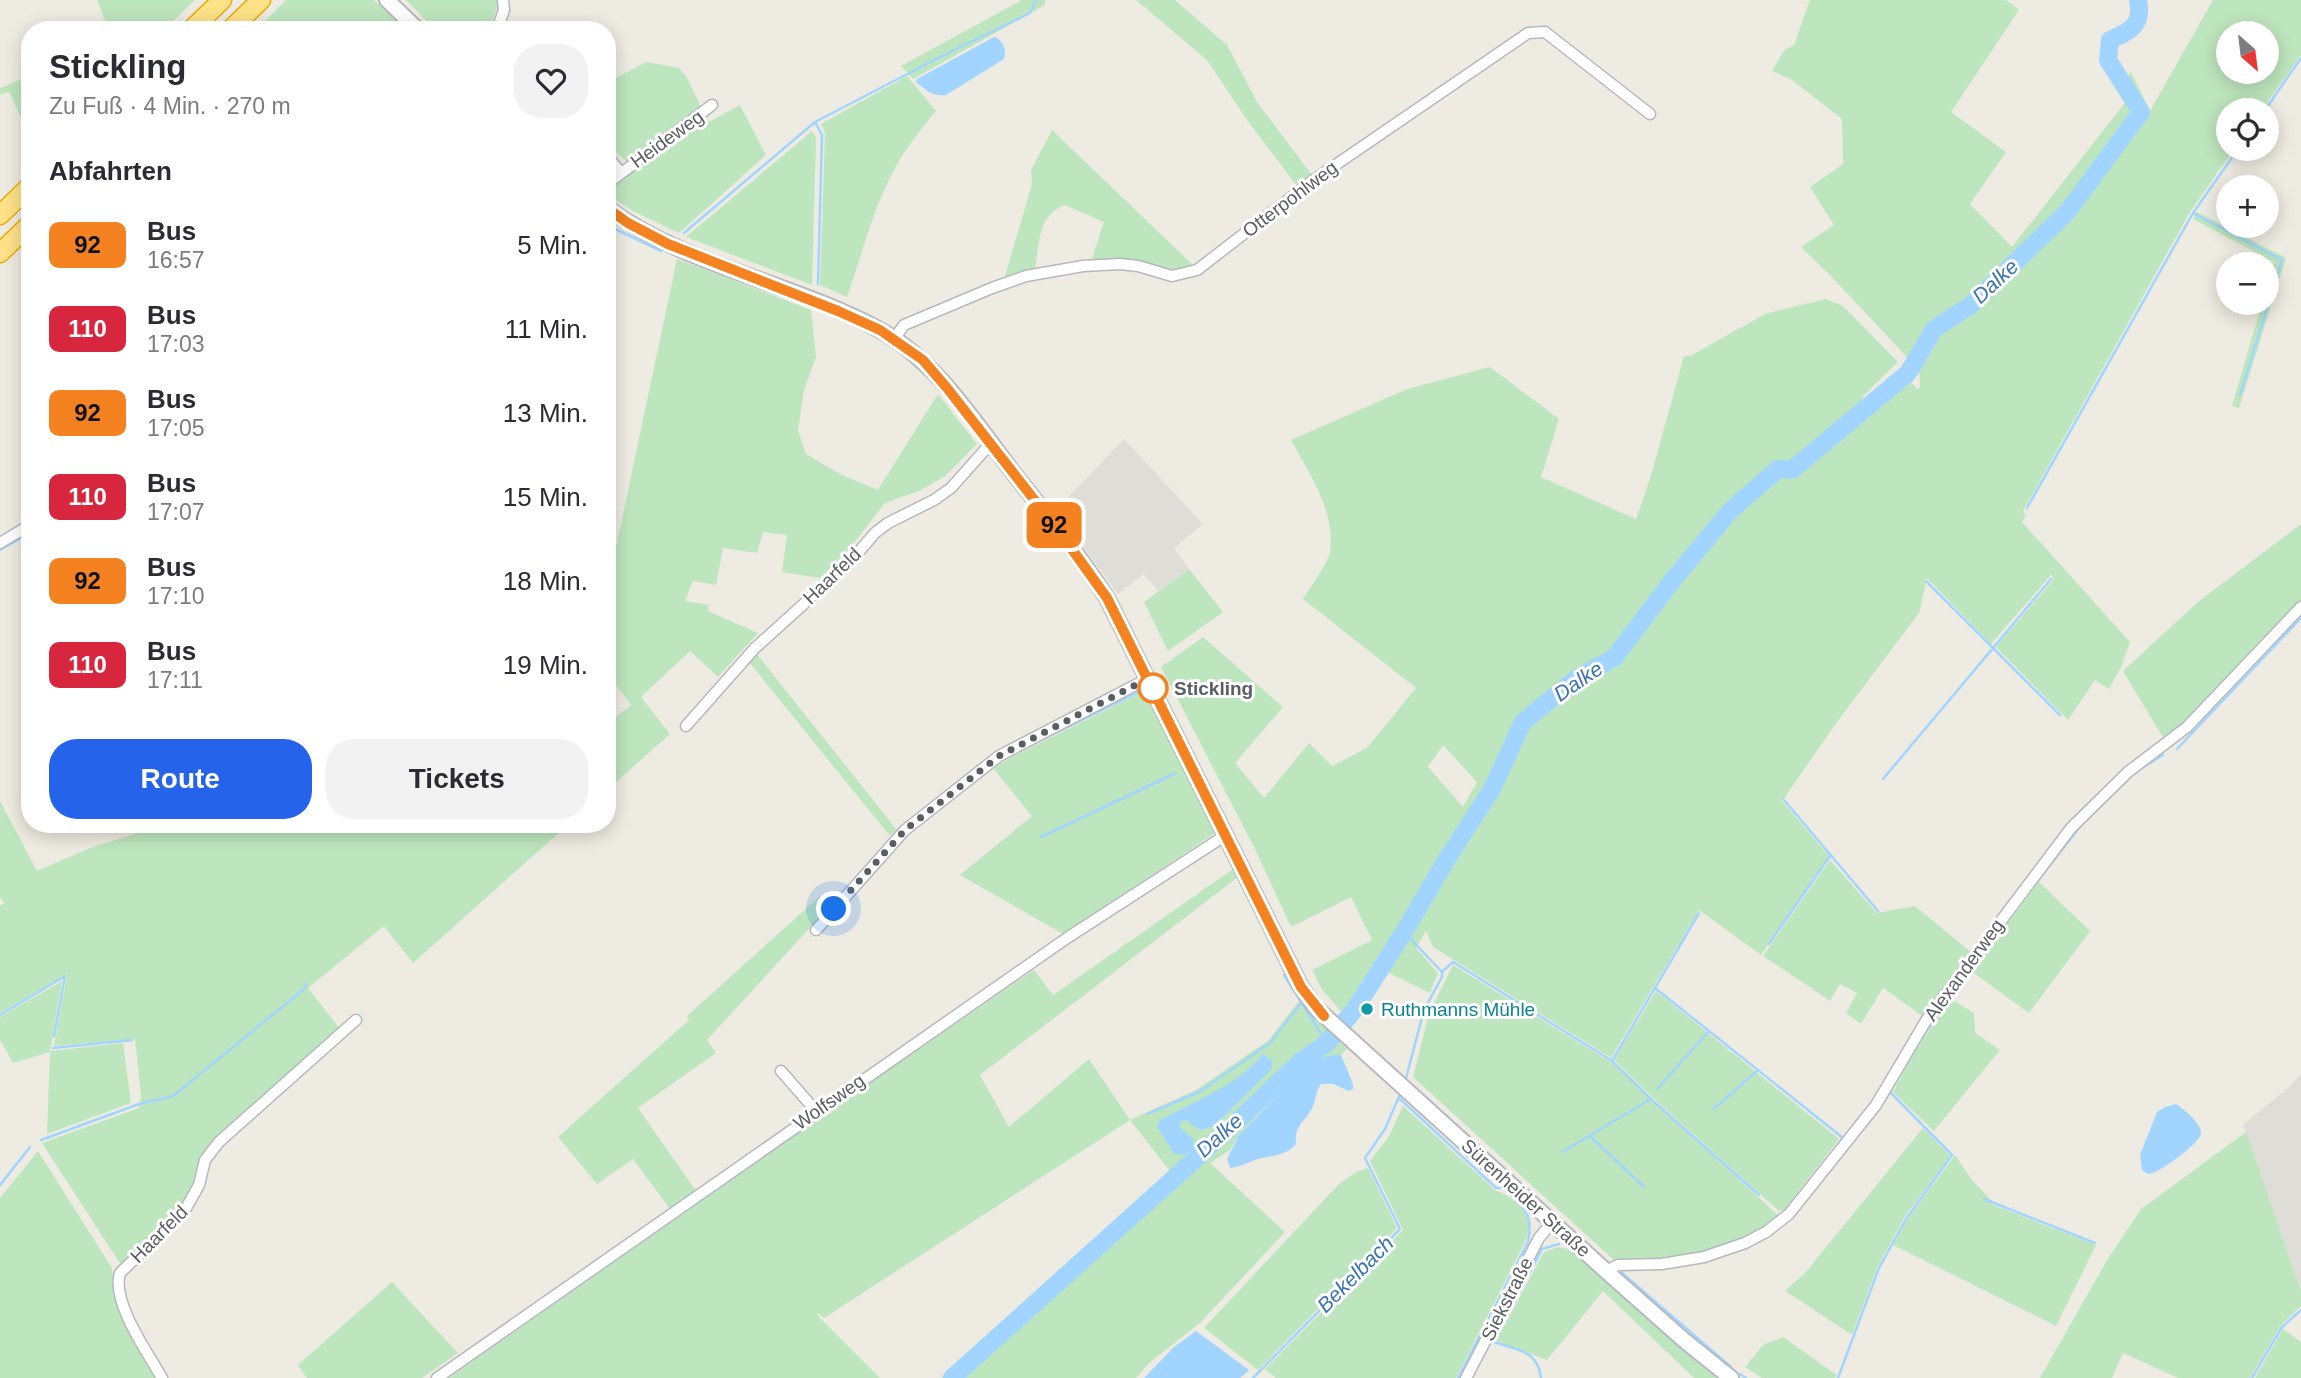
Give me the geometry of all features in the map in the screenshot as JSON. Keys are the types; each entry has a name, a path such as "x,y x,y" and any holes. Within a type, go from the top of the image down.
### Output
{"highway":[{"path":"200,21 222,0"},
{"path":"239,21 261,0"},
{"path":"0,215 21,195"},
{"path":"0,253 21,233"}],"street":[{"path":"387,0 409,21"},
{"path":"500,21 504,10 503,0"},
{"name":"Otterpohlweg","path":"894,339 904,325 1026,276 1083,266 1120,264 1172,276 1197,270 1315,179 1528,33 1545,32 1650,114"},
{"name":"Heideweg","path":"616,177 712,105"},
{"name":"Heideweg","path":"616,167 621,173"},
{"name":"Sürenheider Straße","path":"616,214 668,244 838,311 894,339 923,360 991,443 1107,598 1301,987 1324,1016 1552,1223 1685,1341 1731,1378"},
{"name":"Haarfeld","path":"686,726 755,648 849,563 875,533 951,488 991,443"},
{"path":"0,543 21,530"},
{"name":"Alexanderweg","path":"1606,1271 1618,1265 1662,1264 1704,1257 1745,1243 1766,1232 1789,1214 1876,1105 1927,1019 2071,828 2128,772 2187,727 2301,607"},
{"path":"816,930 905,830 999,756 1149,678"},
{"name":"Wolfsweg","path":"437,1378 1067,937 1226,835"},
{"name":"Haarfeld","path":"162,1378 121,1303 118,1288 120,1273 186,1210 200,1185 205,1160 219,1142 356,1020"},
{"path":"780,1071 816,1111"},
{"name":"Siekstraße","path":"1466,1378 1539,1238 1552,1223"}],"shaded area":[{"path":"1124,439 1203,524 1174,548 1189,569 1158,591 1144,574 1118,594 1061,516 1059,507"},
{"path":"2301,1074 2301,1291 2243,1125"}],"green space":[{"path":"97,0 195,0 173,21 105,21"},
{"path":"286,0 374,0 396,21 265,21"},
{"path":"406,0 497,0 492,21 427,21"},
{"path":"1022,0 1045,0 1045,5 913,79 901,66"},
{"path":"1136,0 1175,0 1227,45 1257,102 1312,175 1297,186 1247,120 1207,60"},
{"path":"1810,0 2006,0 2019,10 1951,112 2006,152 1970,204 2012,247 2127,100 2117,90 2131,72 2150,111 2213,0 2301,0 2301,55 2271,98 2216,98 2216,161 2226,161 2190,212 2023,511 2026,515 2022,522 2130,642 2121,667 2109,689 2095,680 2068,720 1996,647 2054,579 2051,575 1991,644 1927,578 1919,613 1782,801 1829,856 1761,955 1699,910 1611,1058 1433,947 1426,931 1416,948 1438,973 1430,993 1389,973 1369,985 1344,1015 1321,988 1312,970 1372,940 1351,897 1291,927 1255,849 1161,667 1203,637 1283,707 1235,763 1264,798 1309,743 1332,766 1367,748 1416,688 1303,599 1329,557 1331,537 1319,493 1291,440 1407,389 1490,367 1559,419 1541,477 1636,519 1650,479 1684,356 1690,356 1765,314 1826,299 1843,306 1898,362 1862,397 1868,400 1899,370 1917,389 1920,387 1919,370 1801,247 1834,225 1810,187 1843,164 1842,119 1792,80 1772,71 1784,50 1794,45","holes":["1443,745 1477,782 1463,807 1428,767"]},
{"path":"646,62 679,68 686,76 702,109 628,163 616,152 616,78"},
{"path":"907,76 936,111 904,153 887,183 847,297 820,285 825,133 821,124"},
{"path":"21,80 21,117 9,92 0,95 0,88"},
{"path":"740,105 766,155 679,233 616,200 616,180 706,116 709,122"},
{"path":"1052,130 1195,267 1171,272 1091,262 1104,222 1065,205 1049,215 1045,223 1039,241 1035,270 1004,280 1032,184 1031,170"},
{"path":"812,131 816,137 812,285 686,237"},
{"path":"2197,212 2216,222 2216,231 2193,219"},
{"path":"2229,238 2247,238 2274,252 2255,252"},
{"path":"2279,254 2286,258 2279,280"},
{"path":"677,259 811,310 816,357 804,390 798,430 806,454 840,474 878,490 938,394 977,444 945,476 921,490 885,503 847,552 820,578 782,572 787,535 763,532 757,553 723,548 716,585 693,581 685,601 709,605 708,611 758,633 718,677 690,651 641,697 670,734 616,782 616,717 631,705 616,685 616,547"},
{"path":"2259,315 2268,315 2239,408 2232,406"},
{"path":"2301,524 2301,603 2185,724 2164,739 2123,671 2198,602"},
{"path":"1189,569 1223,612 1168,651 1144,602"},
{"path":"756,653 897,830 890,836 749,662"},
{"path":"1144,691 1215,833 1063,934 960,875 1032,816 993,768"},
{"path":"0,801 37,871 90,848 138,833 559,833 413,963 384,926 308,988 340,1029 215,1139 202,1157 190,1197 182,1209 121,1265 42,1143 139,1108 141,1096 135,1039 54,1046 67,974 0,1013 0,906 4,903 0,897"},
{"path":"1830,860 1877,913 1915,906 1971,952 1924,1017 1883,988 1861,1024 1846,1013 1857,993 1840,984 1830,1001 1763,956"},
{"path":"1233,869 1238,877 980,1075 1009,1127 1089,1059 1130,1120 824,1318 818,1313 817,1315 880,1378 449,1378 1034,970 1053,995"},
{"path":"2039,882 2090,931 2029,1013 1971,971"},
{"path":"820,896 830,906 707,1040 716,1053 638,1108 696,1191 670,1209 633,1159 597,1184 558,1137 689,1020 687,1016"},
{"path":"1453,965 1612,1063 1780,1217 1742,1239 1702,1252 1617,1263 1413,1077 1429,1013"},
{"path":"62,981 50,1051 123,1043 131,1103 47,1134 50,1052 13,1063 0,1040 0,1017"},
{"path":"1656,991 1839,1139 1784,1210 1779,1211 1614,1060"},
{"path":"1951,999 1974,1013 1975,1033 2000,1050 1934,1131 1893,1092 1914,1052"},
{"path":"1298,1002 1347,1049 1341,1055 1333,1055 1293,1077 1239,1135 1230,1150 1210,1163 1285,1232 1201,1322 1149,1363 1136,1378 941,1378 1170,1171 1130,1120 1196,1090 1269,1040"},
{"path":"1403,1106 1496,1191 1522,1208 1529,1221 1527,1238 1456,1378 1276,1378 1265,1369 1403,1230 1370,1161 1389,1136"},
{"path":"1923,1128 1950,1156 1904,1218 1877,1268 1852,1335 1785,1291 1805,1273"},
{"path":"2246,1132 2301,1291 2301,1306 2281,1325 2250,1378 2178,1378 2123,1353 2112,1378 2040,1378 2107,1260 2141,1209"},
{"path":"38,1151 112,1268 118,1305 158,1378 0,1378 0,1198"},
{"path":"1955,1155 1972,1180 1992,1201 1991,1204 2096,1245 2056,1326 1893,1245 1907,1220"},
{"path":"1368,1168 1397,1228 1258,1370 1204,1328 1338,1185 1356,1172"},
{"path":"1558,1247 1571,1250 1716,1378 1694,1378 1603,1291 1547,1360 1496,1341 1544,1252"},
{"path":"392,1282 458,1353 422,1378 307,1378 298,1365"},
{"path":"2283,1329 2301,1342 2301,1378 2255,1378"},
{"path":"1783,1337 1837,1375 1835,1378 1762,1378 1745,1367 1763,1345"}],"water":[{"path":"994,37 1004,46 1004,59 946,95 933,94 916,82 917,79"},
{"path":"1263,1054 1272,1061 1272,1069 1214,1126 1202,1130 1192,1126 1187,1120 1180,1122 1180,1128 1193,1138 1194,1148 1185,1154 1174,1154 1158,1128 1159,1121 1228,1084"},
{"path":"1341,1055 1353,1089 1349,1091 1333,1084 1321,1084 1313,1106 1299,1127 1296,1144 1292,1148 1230,1168 1227,1159 1239,1135 1305,1067 1318,1059"},
{"path":"2176,1104 2196,1121 2201,1130 2199,1139 2178,1158 2148,1174 2142,1170 2140,1155 2157,1112"},
{"path":"1196,1331 1249,1370 1240,1378 1144,1378 1173,1348"}],"waterway":[{"path":"684,233 815,122 1030,13 1036,0"},
{"name":"Dalke","path":"952,1378 1301,1061 1327,1043 1355,1009 1492,789 1523,722 1577,678 1614,658 1672,581 1730,511 1778,469 1792,470 1908,373 1934,329 1971,305 2068,211 2141,112 2108,60 2110,40 2129,30 2137,21 2138,0"},
{"path":"2273,98 2301,58"},
{"path":"815,122 822,135 818,284"},
{"path":"2027,508 2193,213 2230,161"},
{"path":"2193,213 2282,260 2240,395"},
{"path":"616,229 661,251"},
{"path":"0,550 21,538"},
{"path":"1883,779 2051,579"},
{"path":"1927,582 2060,715"},
{"path":"2177,749 2301,618"},
{"path":"1025,748 1145,689"},
{"path":"2135,772 2163,755"},
{"path":"1041,837 1176,773"},
{"path":"2090,816 2130,777"},
{"path":"1784,800 1878,911"},
{"path":"2029,892 2085,820"},
{"path":"1769,944 1830,856"},
{"path":"1612,1061 1699,913"},
{"name":"Bekelbach","path":"1404,932 1442,972 1442,977 1424,1010 1405,1082"},
{"path":"1442,972 1453,962 1612,1061 1759,1195"},
{"path":"1284,975 1327,1043"},
{"path":"0,1015 65,976 54,1036"},
{"path":"41,1140 139,1104 173,1096 303,990 307,983"},
{"path":"1655,988 1843,1138 1837,1146"},
{"path":"1915,1048 1949,998"},
{"path":"1147,1114 1199,1092 1270,1043 1301,1003"},
{"path":"1657,1089 1709,1031"},
{"path":"53,1048 132,1040"},
{"path":"1838,1378 1879,1268 1906,1219 1952,1155 1890,1092 1908,1060"},
{"path":"1714,1109 1758,1070"},
{"name":"Bekelbach","path":"1253,1378 1400,1229 1365,1158 1385,1129 1401,1092"},
{"path":"1399,1098 1496,1188 1503,1188 1528,1217 1528,1242 1458,1378"},
{"path":"1562,1152 1649,1100"},
{"path":"1590,1136 1644,1187"},
{"path":"0,1185 30,1147"},
{"path":"1984,1199 2095,1243"},
{"path":"1541,1378 1531,1356 1494,1342 1542,1249 1559,1244"},
{"path":"1622,1273 1731,1367"},
{"path":"2252,1378 2282,1327 2301,1310"},
{"path":"1740,1374 1746,1378"}],"bus line":[{"name":"92","path":"616,214 668,244 862,321 880,330 923,360 1061,534 1107,598 1301,987 1324,1016"}],"place":[{"name":"Stickling","path":"1153,688"},
{"name":"Ruthmanns Mühle","path":"1367,1009"}],"route":[{"path":"834,909 905,830 999,756 1149,678 1153,688"}]}
